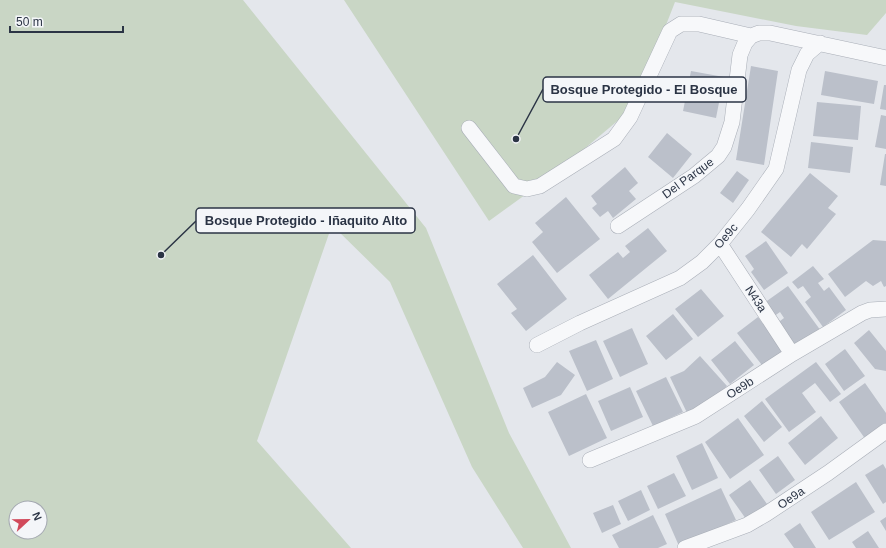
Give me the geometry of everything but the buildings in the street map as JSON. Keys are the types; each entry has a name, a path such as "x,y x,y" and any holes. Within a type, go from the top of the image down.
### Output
{"street":[{"path":"469,128 514,186 527,189 540,186 614,139 630,117 670,31 681,24 698,24 751,36 759,33 770,33 886,58"},
{"name":"Del Parque","path":"618,226 694,176 718,156 726,141 732,122 740,55 746,42 751,36"},
{"name":"Oe9c","path":"537,345 580,323 680,278 702,262 720,244 748,209 776,169 799,70 807,54 820,43"},
{"name":"N43a","path":"720,244 792,354"},
{"name":"Oe9b","path":"590,460 696,416 792,354 862,313 870,310 886,309"},
{"name":"Oe9a","path":"685,548 747,525 766,514 828,473 886,431"}],"green space":[{"path":"0,0 243,0 426,228 509,433 571,548 523,548 472,467 390,282 332,225 257,441 351,548 0,548"},
{"path":"344,0 886,0 886,13 867,35 796,26 675,2 634,107 558,171 489,221"}],"place":[{"name":"Bosque Protegido - El Bosque","path":"516,139"},
{"name":"Bosque Protegido - Iñaquito Alto","path":"161,255"}]}
